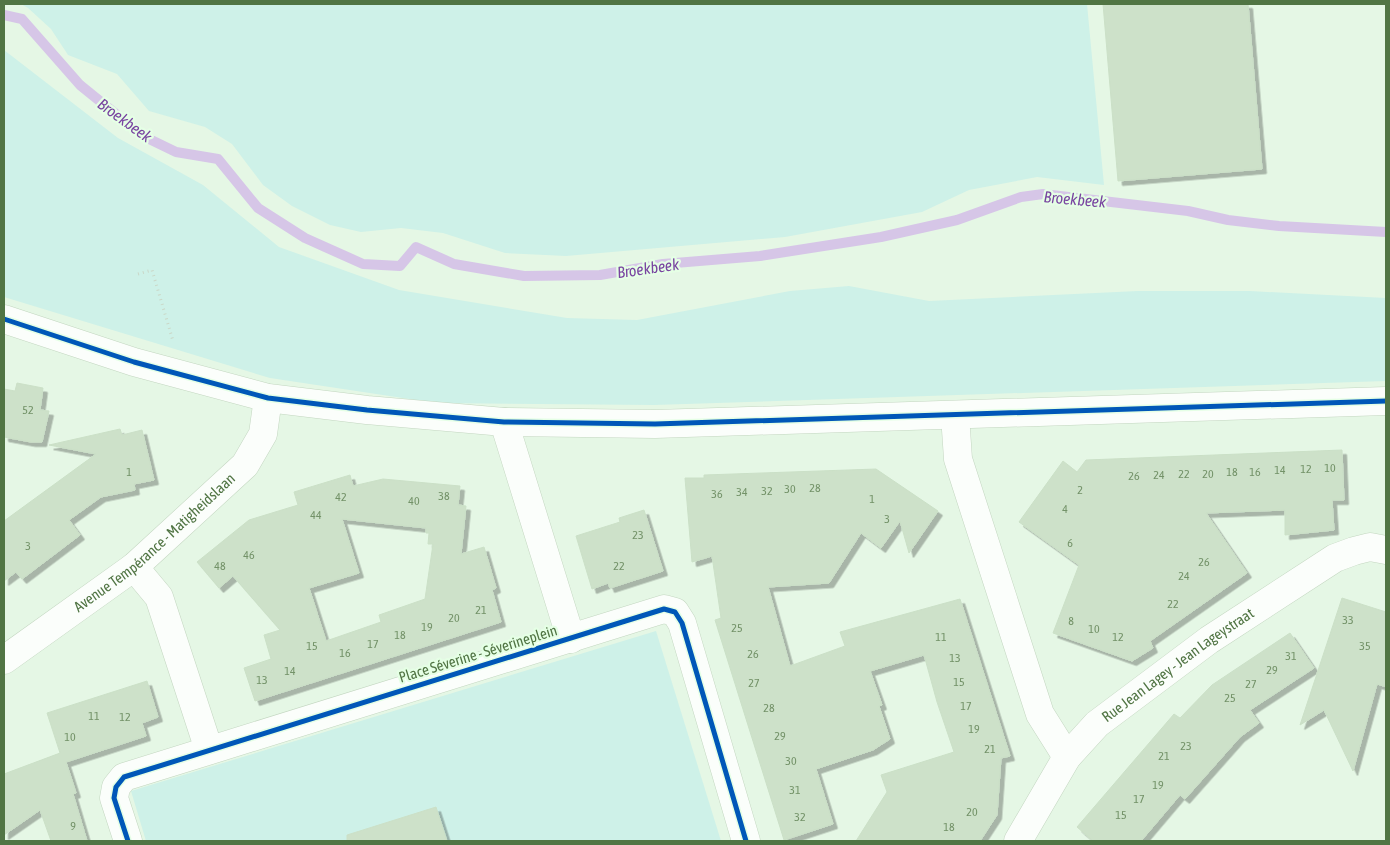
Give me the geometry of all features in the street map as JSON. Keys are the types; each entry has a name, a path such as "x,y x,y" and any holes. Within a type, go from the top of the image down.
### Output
{"street":[{"path":"4,319 134,362 268,398 367,410 504,422 655,424 1386,401"},
{"name":"Avenue Tempérance - Matigheidslaan","path":"4,660 134,567 245,465 263,434 268,398"},
{"path":"955,414 958,459 1040,714 1067,757"},
{"name":"Place Séverine - Séverineplein","path":"504,422 571,639"},
{"name":"Rue Jean Lagey - Jean Lageystraat","path":"1018,841 1067,757 1097,724 1209,640 1334,558 1370,547 1386,550"},
{"path":"134,567 159,597 209,750"},
{"name":"Place Séverine - Séverineplein","path":"128,841 114,798 116,787 124,778 664,609 675,612 682,623 746,841"}],"path":[{"path":"138,274 152,270 173,342"}],"shaded area":[{"path":"21,4 1087,4 1104,185 1037,177 969,190 922,212 785,237 566,256 505,253 443,233 401,228 361,232 330,225 292,206 263,185 232,144 205,127 149,111 117,74 68,55 51,29"},
{"path":"4,50 118,138 203,185 279,247 399,290 567,318 637,320 790,291 849,286 929,301 1138,291 1250,291 1386,298 1386,381 654,405 436,403 270,378 4,297"},
{"path":"656,631 721,841 146,841 131,791"}],"building":[{"path":"1103,4 1248,4 1262,169 1118,181"},
{"path":"17,383 43,388 40,410 49,411 42,442 4,437 4,389 15,391"},
{"path":"120,429 122,435 142,430 154,480 134,484 135,490 101,497 69,520 80,535 22,579 16,572 4,581 4,521 96,454 49,445"},
{"path":"1342,450 1344,500 1332,500 1334,530 1285,535 1285,510 1206,513 1247,573 1150,641 1153,648 1132,661 1053,633 1079,565 1019,522 1063,461 1077,472 1086,460"},
{"path":"876,469 938,511 909,553 900,521 881,548 861,533 829,583 768,587 790,666 845,646 840,632 960,599 1010,756 1001,758 997,815 980,841 856,841 887,792 881,775 954,752 924,655 870,671 882,705 879,706 890,739 873,750 816,769 833,824 784,840 715,620 721,618 712,556 692,562 685,478 704,478 704,475"},
{"path":"350,475 353,486 383,479 460,486 458,505 466,506 461,554 484,547 496,588 492,590 501,622 255,701 244,668 271,659 264,635 280,630 233,576 219,588 197,562 249,520 298,505 294,492","holes":["342,519 426,528 426,533 429,533 428,544 433,544 425,599 379,615 381,622 326,641 309,588 359,573"]},
{"path":"644,510 663,571 610,588 608,583 592,589 576,536 620,522 619,518"},
{"path":"1342,598 1386,612 1386,687 1377,684 1353,771 1324,710 1300,725"},
{"path":"1290,633 1314,668 1250,710 1259,723 1240,737 1185,799 1180,795 1141,841 1093,841 1077,827 1174,714 1180,718 1212,685"},
{"path":"147,681 158,717 142,723 146,736 66,762 76,793 73,794 87,841 51,841 40,810 4,835 4,774 60,753 47,713"},
{"path":"436,807 447,841 347,841 347,835"}],"waterway":[{"name":"Broekbeek","path":"4,15 22,19 80,85 143,136 176,152 218,159 258,208 305,238 363,264 400,266 416,247 454,264 524,276 600,275 663,264 760,256 881,237 957,220 1021,197 1043,194 1188,211 1228,220 1279,226 1386,232"}],"cycle path":[{"path":"4,319 134,362 268,398 367,410 504,422 655,424 1386,401"},
{"path":"128,841 114,798 116,787 124,777 664,609 675,612 682,623 746,841"}]}
